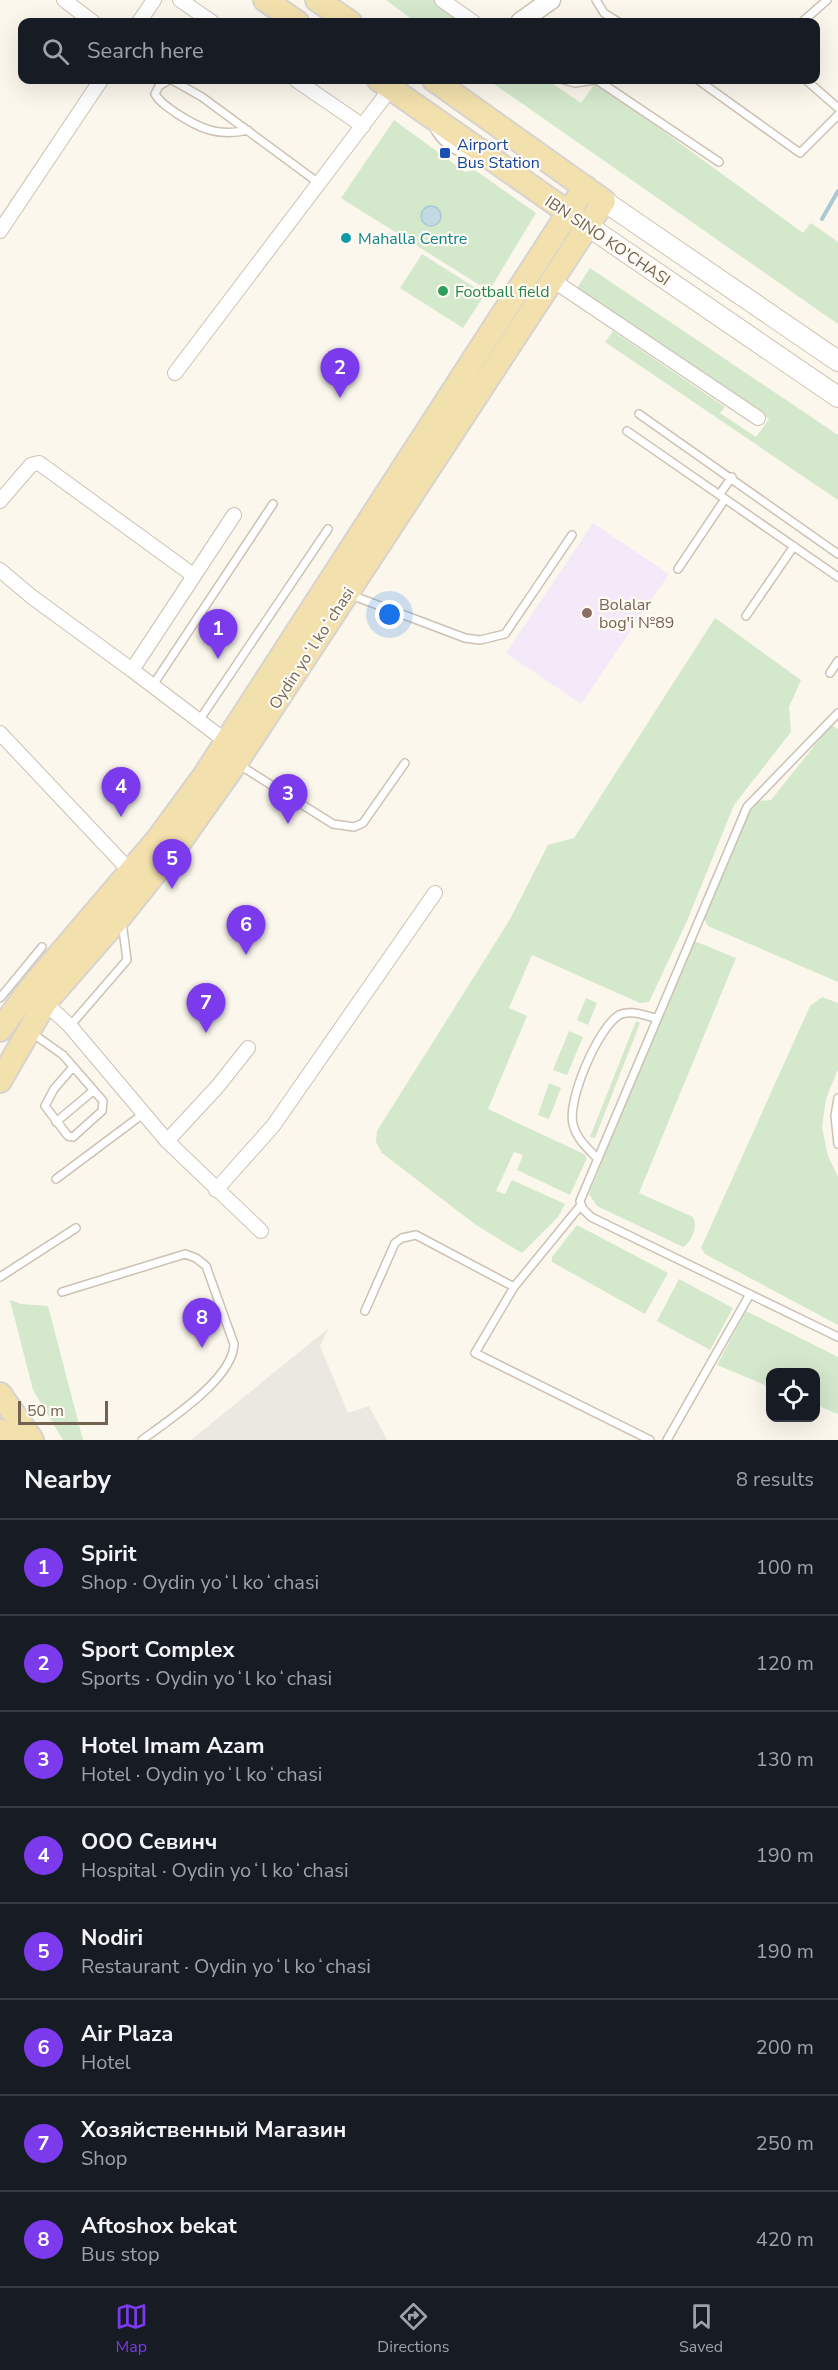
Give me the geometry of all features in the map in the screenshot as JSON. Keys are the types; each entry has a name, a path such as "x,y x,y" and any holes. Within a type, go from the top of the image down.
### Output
{"main road":[{"path":"265,0 291,18"},
{"path":"317,0 344,18"},
{"name":"IBN SINO KO'CHASI","path":"385,84 499,166 838,397"},
{"name":"IBN SINO KO'CHASI","path":"446,84 604,201 838,361"},
{"name":"Oydin yoʻl koʻchasi","path":"1,1025 157,840 227,742 585,187"},
{"name":"Oydin yoʻl koʻchasi","path":"0,1081 27,1030 37,982 120,916 180,842 236,763 604,201"},
{"path":"0,1394 32,1440"},
{"path":"0,1431 7,1440"}],"street":[{"path":"64,0 88,18"},
{"path":"142,18 154,0"},
{"path":"180,0 206,18"},
{"path":"442,0 467,18"},
{"path":"526,18 551,0"},
{"path":"0,231 98,84"},
{"path":"302,84 363,126"},
{"path":"175,373 363,126 385,84"},
{"path":"551,279 758,418"},
{"path":"0,501 31,465 39,463 193,575"},
{"path":"132,670 234,515"},
{"path":"0,570 49,611 200,719 227,742"},
{"path":"0,733 131,872"},
{"path":"216,1190 273,1126 435,893"},
{"path":"37,982 70,1026 167,1141 261,1231"},
{"path":"167,1141 218,1086 248,1048"}],"lane":[{"path":"596,0 604,13 612,18"},
{"path":"807,18 827,0"},
{"path":"163,84 155,94 159,101 205,130 222,134 248,130"},
{"path":"178,84 194,92 320,183"},
{"path":"602,84 719,162"},
{"path":"704,84 800,153 838,115"},
{"path":"811,84 838,108"},
{"path":"639,414 732,477 838,554"},
{"path":"627,431 838,577"},
{"path":"678,569 732,477"},
{"path":"153,685 273,504"},
{"path":"200,719 328,529"},
{"path":"346,593 465,638 497,638 505,634 572,536"},
{"path":"746,616 794,546"},
{"path":"830,673 838,661"},
{"path":"650,1440 475,1353 514,1287 581,1205 582,1194 597,1158 747,807 838,713"},
{"path":"236,763 333,824 343,827 363,823 405,763"},
{"path":"70,1026 126,960 127,951 120,916"},
{"path":"0,998 37,982 42,947"},
{"path":"597,1158 581,1141 573,1124 571,1105 588,1062 606,1029 619,1015 629,1012 656,1018"},
{"path":"27,1030 63,1055 74,1067 93,1090 104,1105 97,1117 73,1137 68,1136 47,1112 47,1098 74,1067"},
{"path":"56,1122 93,1090"},
{"path":"838,1098 835,1116 838,1143"},
{"path":"56,1179 143,1114"},
{"path":"581,1205 591,1217 838,1338"},
{"path":"0,1277 76,1228"},
{"path":"365,1311 395,1244 408,1236 416,1235 514,1287"},
{"path":"62,1292 185,1254 196,1258 206,1266 234,1344 234,1356 227,1367 180,1412 142,1440"},
{"path":"668,1440 750,1294"}],"shaded area":[{"name":"Bolalar bog'i №89","path":"593,523 669,574 581,704 506,653"},
{"path":"329,1328 320,1346 348,1413 369,1406 387,1440 191,1440"}],"green space":[{"path":"386,0 434,0 459,18 411,18"},
{"path":"494,84 553,84 581,103 595,84 599,84 803,233 811,223 838,242 838,324"},
{"path":"394,120 465,172 475,170 536,213 489,291 341,198"},
{"name":"Football field","path":"422,254 485,294 463,328 400,288"},
{"path":"590,268 838,435 838,500 605,342 613,331 725,407 720,413 756,437 769,419 577,288"},
{"path":"715,618 801,680 789,707 791,732 734,805 687,921 649,1002 640,1003 532,955 509,1008 527,1016 488,1109 584,1154 587,1158 570,1195 517,1170 523,1155 514,1152 496,1191 505,1194 512,1180 565,1204 558,1217 522,1253 476,1225 382,1153 376,1142 377,1131 509,921 548,845 574,838"},
{"path":"831,725 838,729 838,982 708,926 704,919 752,807 760,801 771,800"},
{"path":"692,940 736,958 639,1193 693,1217 695,1225 693,1234 683,1247 597,1206 589,1194"},
{"path":"822,997 838,1003 838,1069 826,1099 822,1127 828,1156 838,1177 838,1325 705,1254 701,1248 810,1006"},
{"path":"586,998 597,1003 588,1025 577,1020"},
{"path":"636,1021 640,1023 595,1138 590,1137"},
{"path":"569,1031 583,1037 567,1075 553,1070"},
{"path":"549,1083 561,1088 549,1119 538,1115"},
{"path":"577,1225 668,1273 645,1314 552,1262 552,1257"},
{"path":"679,1279 733,1308 710,1350 657,1321"},
{"path":"10,1300 21,1304 48,1306 83,1440 63,1440 33,1390"},
{"path":"746,1311 838,1357 838,1414 820,1407 820,1368 766,1368 766,1385 717,1365"}],"water":[{"path":"431,206 438,209 441,216 438,223 431,226 424,223 421,216 424,209"}],"waterway":[{"path":"822,219 838,191"}],"place":[{"name":"Airport Bus Station","path":"445,153"},
{"name":"Mahalla Centre","path":"346,238"},
{"name":"Football field","path":"443,291"},
{"name":"Sport Complex","path":"340,398"},
{"name":"Bolalar bog'i №89","path":"587,613"},
{"name":"Spirit","path":"218,659"},
{"name":"ООО Севинч","path":"121,817"},
{"name":"Hotel Imam Azam","path":"288,824"},
{"name":"Nodiri","path":"172,889"},
{"name":"Air Plaza","path":"246,955"},
{"name":"Хозяйственный Магазин","path":"206,1033"},
{"name":"Aftoshox bekat","path":"202,1348"}]}
